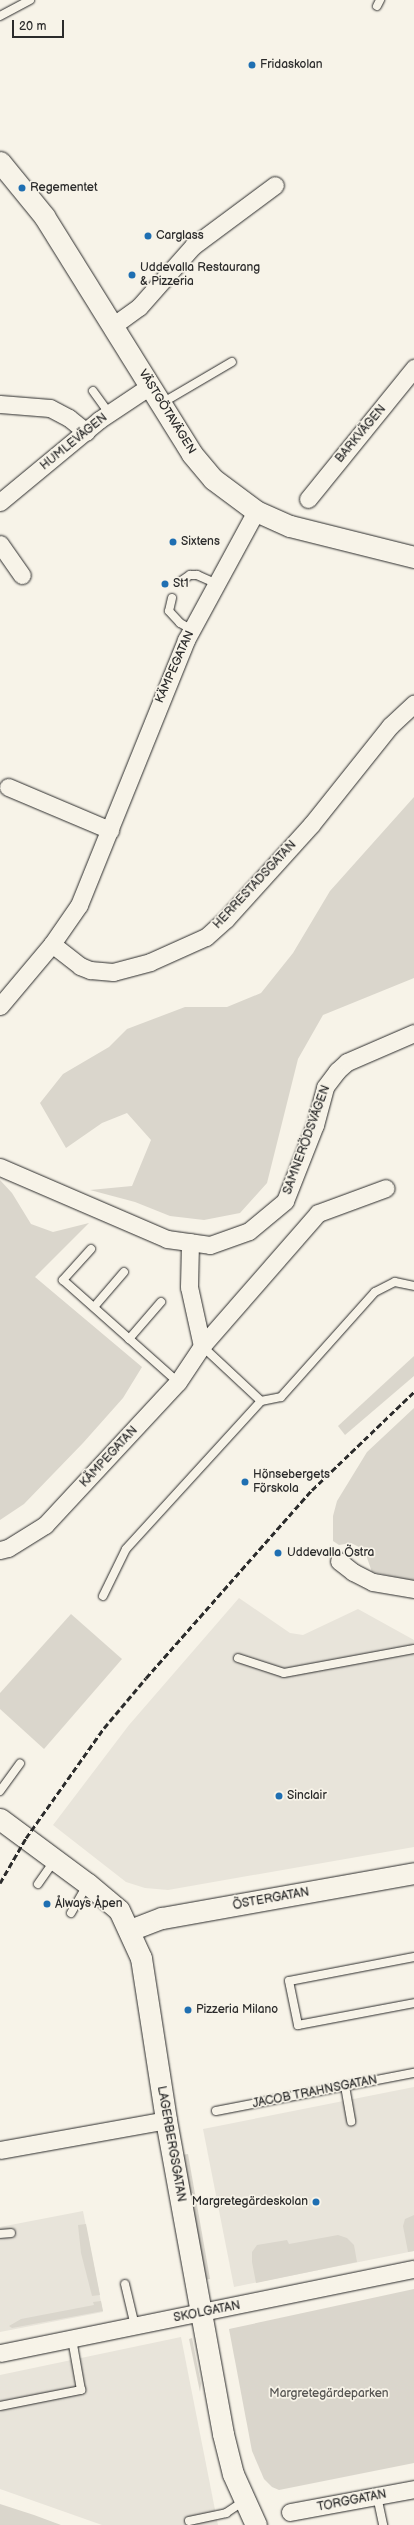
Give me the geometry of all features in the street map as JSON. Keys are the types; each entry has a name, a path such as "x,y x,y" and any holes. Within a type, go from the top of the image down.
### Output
{"street":[{"name":"VÄSTGÖTAVÄGEN","path":"0,162 44,216 114,326 160,404 192,454 213,479 256,511 290,526 414,557"},
{"path":"114,326 139,307 193,246 275,185"},
{"name":"BARKVÄGEN","path":"308,499 414,368"},
{"name":"HUMLEVÄGEN","path":"0,502 109,414 150,386"},
{"path":"0,404 50,408 69,418 86,432"},
{"name":"KÄMPEGATAN","path":"0,1006 52,944 79,905 110,830 162,695 191,629 215,583 240,544 256,511"},
{"path":"0,544 22,575"},
{"name":"HERRESTADSGATAN","path":"52,944 80,966 90,970 114,972 150,962 206,936 226,918 306,831 390,726 414,704"},
{"path":"8,787 110,830"},
{"name":"SAMNERÖDSVÄGEN","path":"0,1167 167,1238 210,1245 249,1231 285,1201 329,1079 347,1062 414,1033"},
{"name":"KÄMPEGATAN","path":"0,1550 8,1548 45,1525 178,1382 202,1346 318,1213 386,1188"},
{"path":"190,1242 189,1287 202,1346"},
{"path":"339,1561 353,1572 373,1582 414,1589"},
{"name":"LAGERBERGSGATAN","path":"0,1819 88,1884 119,1910 130,1930 141,1958 166,2120 223,2434 233,2474 256,2525"},
{"name":"ÖSTERGATAN","path":"130,1930 162,1918 414,1873"},
{"path":"0,2150 166,2120"},
{"name":"SKOLGATAN","path":"0,2353 201,2314 414,2269"},
{"name":"TORGGATAN","path":"290,2512 414,2489"}],"lane":[{"path":"0,16 30,0"},
{"path":"160,404 232,362"},
{"path":"92,391 109,414"},
{"path":"181,581 190,574 197,574 215,583"},
{"path":"172,598 169,611 176,620 191,629"},
{"path":"91,1249 63,1280 178,1382"},
{"path":"94,1307 124,1272"},
{"path":"103,1596 126,1549 261,1401 281,1397 375,1292 395,1282 414,1286"},
{"path":"129,1338 161,1302"},
{"path":"202,1346 261,1401"},
{"path":"238,1658 284,1673 414,1649"},
{"path":"0,1791 20,1763"},
{"path":"38,1884 55,1859"},
{"path":"71,1913 88,1884"},
{"path":"414,1957 290,1981 298,2025 414,2003"},
{"name":"JACOB TRAHNSGATAN","path":"216,2111 414,2072"},
{"path":"344,2086 351,2121"},
{"path":"0,2234 11,2233"},
{"path":"125,2284 135,2326"},
{"path":"0,2406 81,2390 72,2339"},
{"path":"377,2496 383,2525"},
{"path":"188,2520 226,2513 244,2501"}],"shaded area":[{"name":"Sinclair","path":"239,1598 290,1633 303,1635 358,1609 414,1640 414,1847 168,1890 145,1888 126,1882 53,1825 129,1725"},
{"name":"Margretegärdeskolan","path":"414,2087 414,2251 234,2287 203,2129"},
{"path":"83,2211 103,2312 0,2332 0,2227"},
{"path":"181,2337 218,2525 102,2525 0,2489 0,2375"}],"green space":[{"path":"414,797 414,978 323,1015 298,1059 267,1183 240,1213 204,1220 170,1216 135,1202 90,1190 132,1186 151,1140 127,1113 102,1123 66,1148 40,1103 63,1074 109,1047 127,1029 185,1007 227,1007 261,993 293,953 330,891"},
{"path":"0,1180 12,1193 31,1224 53,1232 89,1223 35,1277 142,1367 123,1398 83,1443 24,1504 0,1520"},
{"path":"414,1356 414,1376 345,1435 338,1426"},
{"path":"414,1408 414,1581 372,1572 366,1555 359,1547 351,1543 339,1545 333,1541 333,1516 337,1501 367,1452"},
{"path":"71,1614 122,1659 44,1749 0,1709 0,1693"},
{"path":"188,2154 210,2279 204,2280 182,2155"},
{"path":"414,2215 414,2251 408,2252 403,2226 405,2219"},
{"path":"86,2224 100,2295 92,2296 81,2253 78,2225"},
{"path":"338,2235 347,2238 354,2245 357,2262 256,2283 252,2262 252,2252 257,2245 287,2240 289,2244"},
{"name":"Margretegärdeparken","path":"414,2289 414,2463 279,2490 272,2487 264,2479 252,2451 229,2329"},
{"path":"101,2301 103,2311 12,2328 9,2326 21,2319 94,2305 93,2302"},
{"path":"192,2338 201,2384 200,2392 189,2339"},
{"path":"0,2504 34,2515 61,2525 0,2525"}],"railway":[{"path":"0,1883 26,1838 104,1728 146,1678 312,1490 414,1392"}],"place":[{"name":"Fridaskolan","path":"252,65"},
{"name":"Regementet","path":"22,188"},
{"name":"Carglass","path":"148,236"},
{"name":"Uddevalla Restaurang & Pizzeria","path":"132,275"},
{"name":"Sixtens","path":"173,542"},
{"name":"St1","path":"165,584"},
{"name":"Hönsebergets Förskola","path":"245,1482"},
{"name":"Uddevalla Östra","path":"278,1553"},
{"name":"Sinclair","path":"279,1796"},
{"name":"Ålways Åpen","path":"47,1904"},
{"name":"Pizzeria Milano","path":"188,2010"},
{"name":"Margretegärdeskolan","path":"316,2202"}]}
